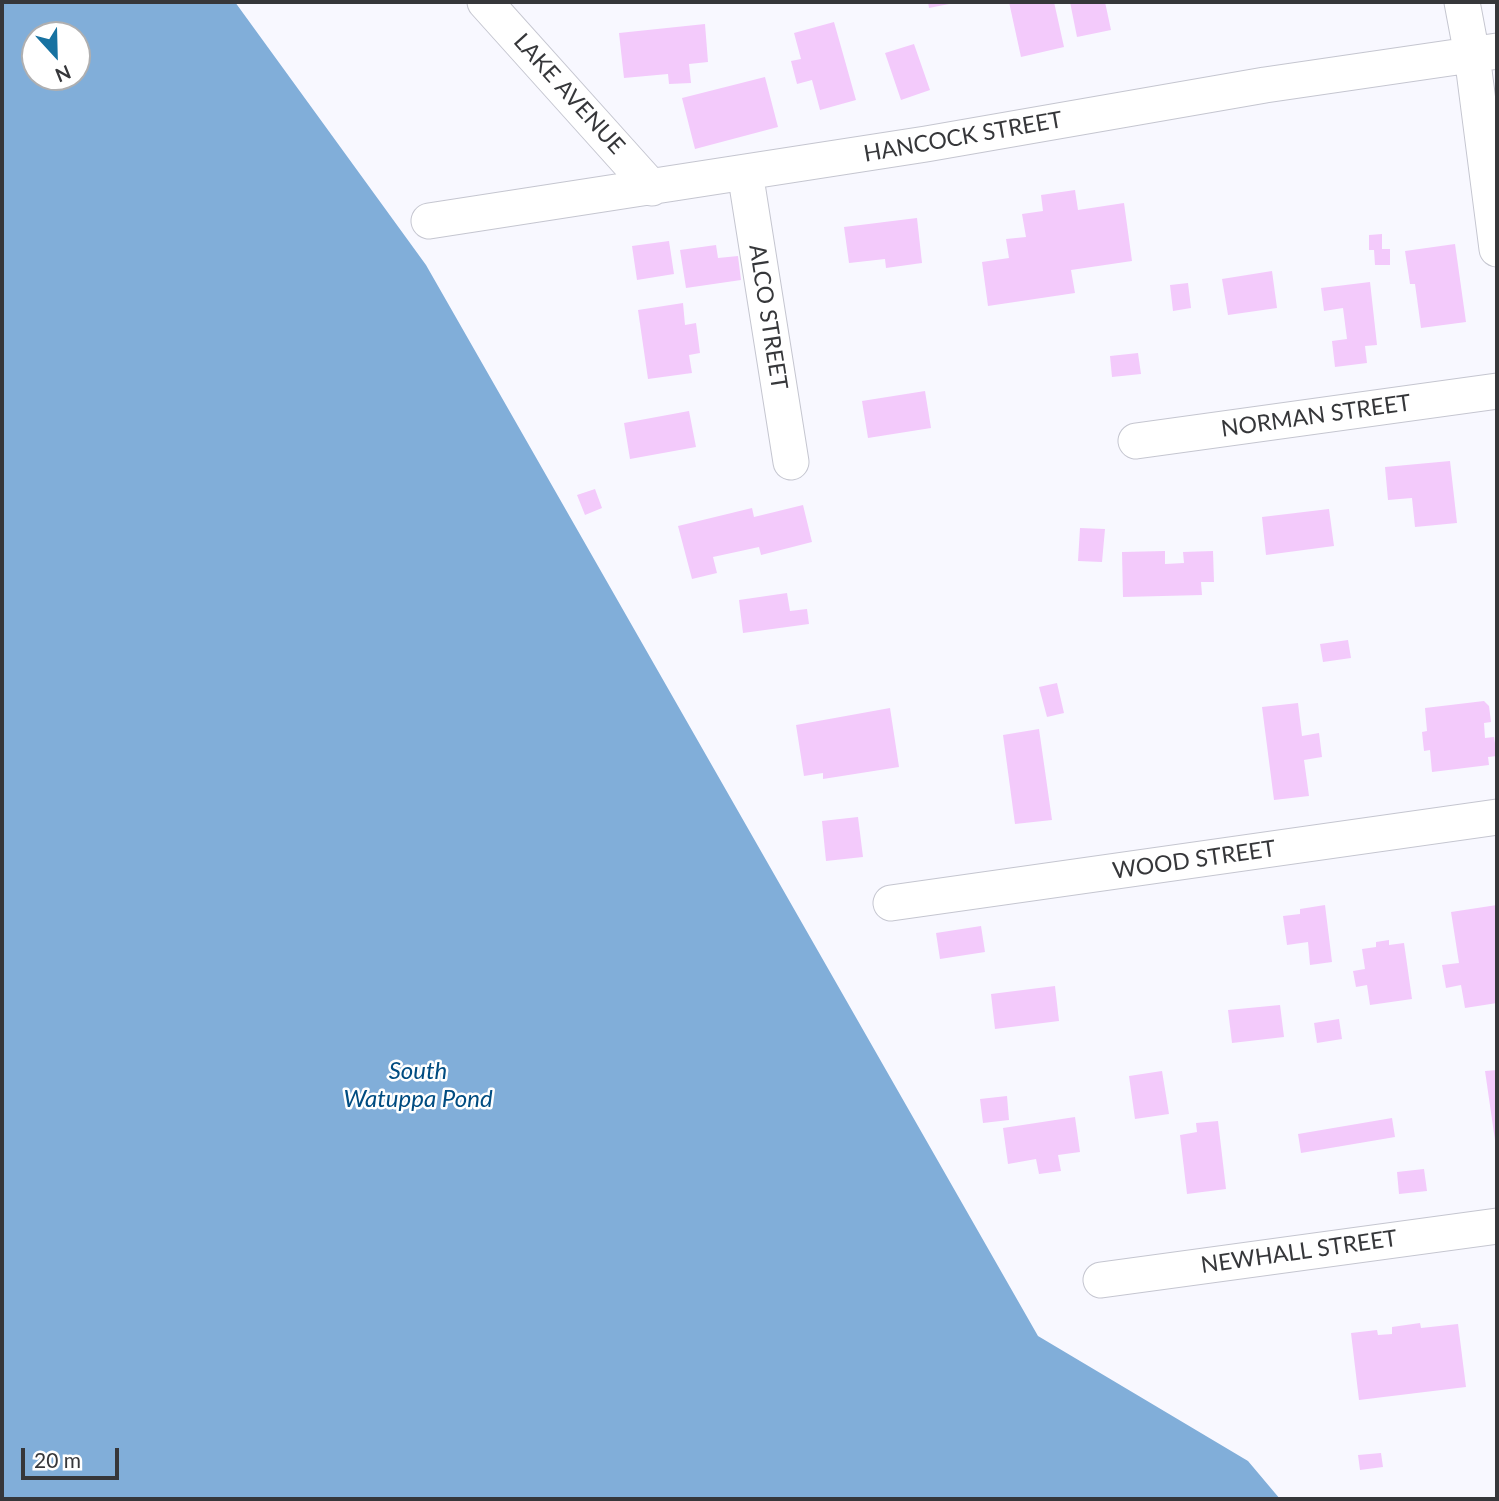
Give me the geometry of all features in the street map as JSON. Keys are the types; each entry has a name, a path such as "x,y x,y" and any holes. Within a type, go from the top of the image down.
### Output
{"street":[{"name":"LAKE AVENUE","path":"485,2 652,188"},
{"path":"1462,2 1485,53 1497,249"},
{"name":"HANCOCK STREET","path":"429,221 926,144 1265,85 1485,53"},
{"name":"ALCO STREET","path":"745,172 790,461"},
{"name":"NORMAN STREET","path":"1136,441 1497,391"},
{"name":"WOOD STREET","path":"891,903 1497,817"},
{"name":"NEWHALL STREET","path":"1101,1280 1497,1226"}],"water":[{"name":"South Watuppa Pond","path":"2,2 235,2 426,265 1038,1336 1248,1461 1280,1499 2,1499"}],"building":[{"path":"928,2 954,2 954,3 929,8"},
{"path":"1009,2 1054,2 1064,47 1021,57"},
{"path":"1070,2 1105,2 1111,30 1077,37"},
{"path":"834,22 856,100 820,110 812,80 797,84 791,61 801,59 794,33"},
{"path":"705,24 708,62 689,64 691,83 669,84 668,74 624,78 619,33"},
{"path":"914,44 930,90 901,100 885,53"},
{"path":"765,77 778,127 695,149 682,98"},
{"path":"1075,190 1078,210 1124,203 1132,261 1071,270 1075,293 988,306 982,262 1009,258 1006,239 1026,237 1022,214 1043,211 1041,195"},
{"path":"917,218 922,263 886,268 885,259 849,263 844,227"},
{"path":"1382,234 1382,249 1390,249 1390,265 1375,265 1374,250 1369,250 1369,235"},
{"path":"669,241 674,274 637,280 632,246"},
{"path":"1455,244 1466,322 1421,328 1415,284 1410,284 1405,251"},
{"path":"716,245 718,258 738,256 741,280 686,288 680,250"},
{"path":"1272,271 1277,308 1228,315 1222,279"},
{"path":"1370,282 1377,345 1365,346 1367,363 1335,367 1332,341 1347,339 1343,308 1324,311 1321,288"},
{"path":"1188,283 1191,308 1173,311 1170,285"},
{"path":"683,303 685,325 696,323 700,353 689,355 692,373 648,379 638,310"},
{"path":"1138,353 1141,374 1112,377 1110,356"},
{"path":"925,391 931,428 868,438 862,401"},
{"path":"689,411 696,447 630,459 624,423"},
{"path":"1450,461 1457,523 1415,527 1412,498 1388,500 1385,467"},
{"path":"595,489 602,508 585,515 577,495"},
{"path":"803,505 812,542 761,555 759,547 713,557 717,573 692,579 678,526 752,508 754,517"},
{"path":"1329,509 1334,546 1266,555 1262,517"},
{"path":"1080,528 1105,529 1102,562 1078,561"},
{"path":"1165,551 1165,564 1184,563 1183,552 1213,551 1214,582 1201,582 1202,595 1123,597 1122,552"},
{"path":"787,593 790,611 807,609 809,624 743,633 739,600"},
{"path":"1348,640 1351,658 1323,662 1320,644"},
{"path":"1057,683 1064,713 1047,717 1039,687"},
{"path":"1484,701 1489,706 1491,722 1484,723 1485,738 1494,737 1497,756 1488,757 1489,765 1432,772 1430,750 1424,751 1422,732 1427,731 1425,708"},
{"path":"1298,703 1302,736 1319,733 1322,757 1304,760 1309,796 1274,800 1262,707"},
{"path":"890,708 899,767 823,779 823,773 804,776 796,725"},
{"path":"1039,729 1052,820 1015,824 1003,735"},
{"path":"858,817 863,857 826,861 822,821"},
{"path":"1325,905 1332,962 1310,965 1308,942 1287,945 1283,916 1300,914 1300,909"},
{"path":"1497,905 1497,1003 1465,1008 1461,985 1446,988 1442,965 1459,963 1451,912"},
{"path":"981,926 985,952 940,959 936,933"},
{"path":"1389,940 1389,945 1404,943 1412,999 1370,1005 1367,985 1356,987 1353,971 1365,969 1362,949 1376,947 1376,942"},
{"path":"1055,986 1059,1021 995,1029 991,994"},
{"path":"1280,1005 1284,1037 1232,1043 1228,1010"},
{"path":"1339,1019 1342,1039 1317,1043 1314,1023"},
{"path":"1497,1070 1497,1147 1496,1147 1485,1071"},
{"path":"1162,1071 1169,1114 1135,1119 1129,1076"},
{"path":"1007,1096 1009,1120 983,1123 980,1099"},
{"path":"1075,1117 1080,1152 1058,1155 1061,1171 1039,1174 1036,1159 1008,1164 1003,1128"},
{"path":"1392,1118 1395,1137 1301,1153 1298,1134"},
{"path":"1218,1121 1226,1189 1187,1194 1180,1135 1197,1132 1196,1123"},
{"path":"1424,1169 1427,1191 1399,1194 1397,1172"},
{"path":"1420,1323 1421,1328 1458,1324 1466,1387 1359,1400 1351,1333 1377,1330 1378,1335 1392,1334 1392,1327"},
{"path":"1381,1453 1383,1467 1360,1470 1358,1455"}]}
